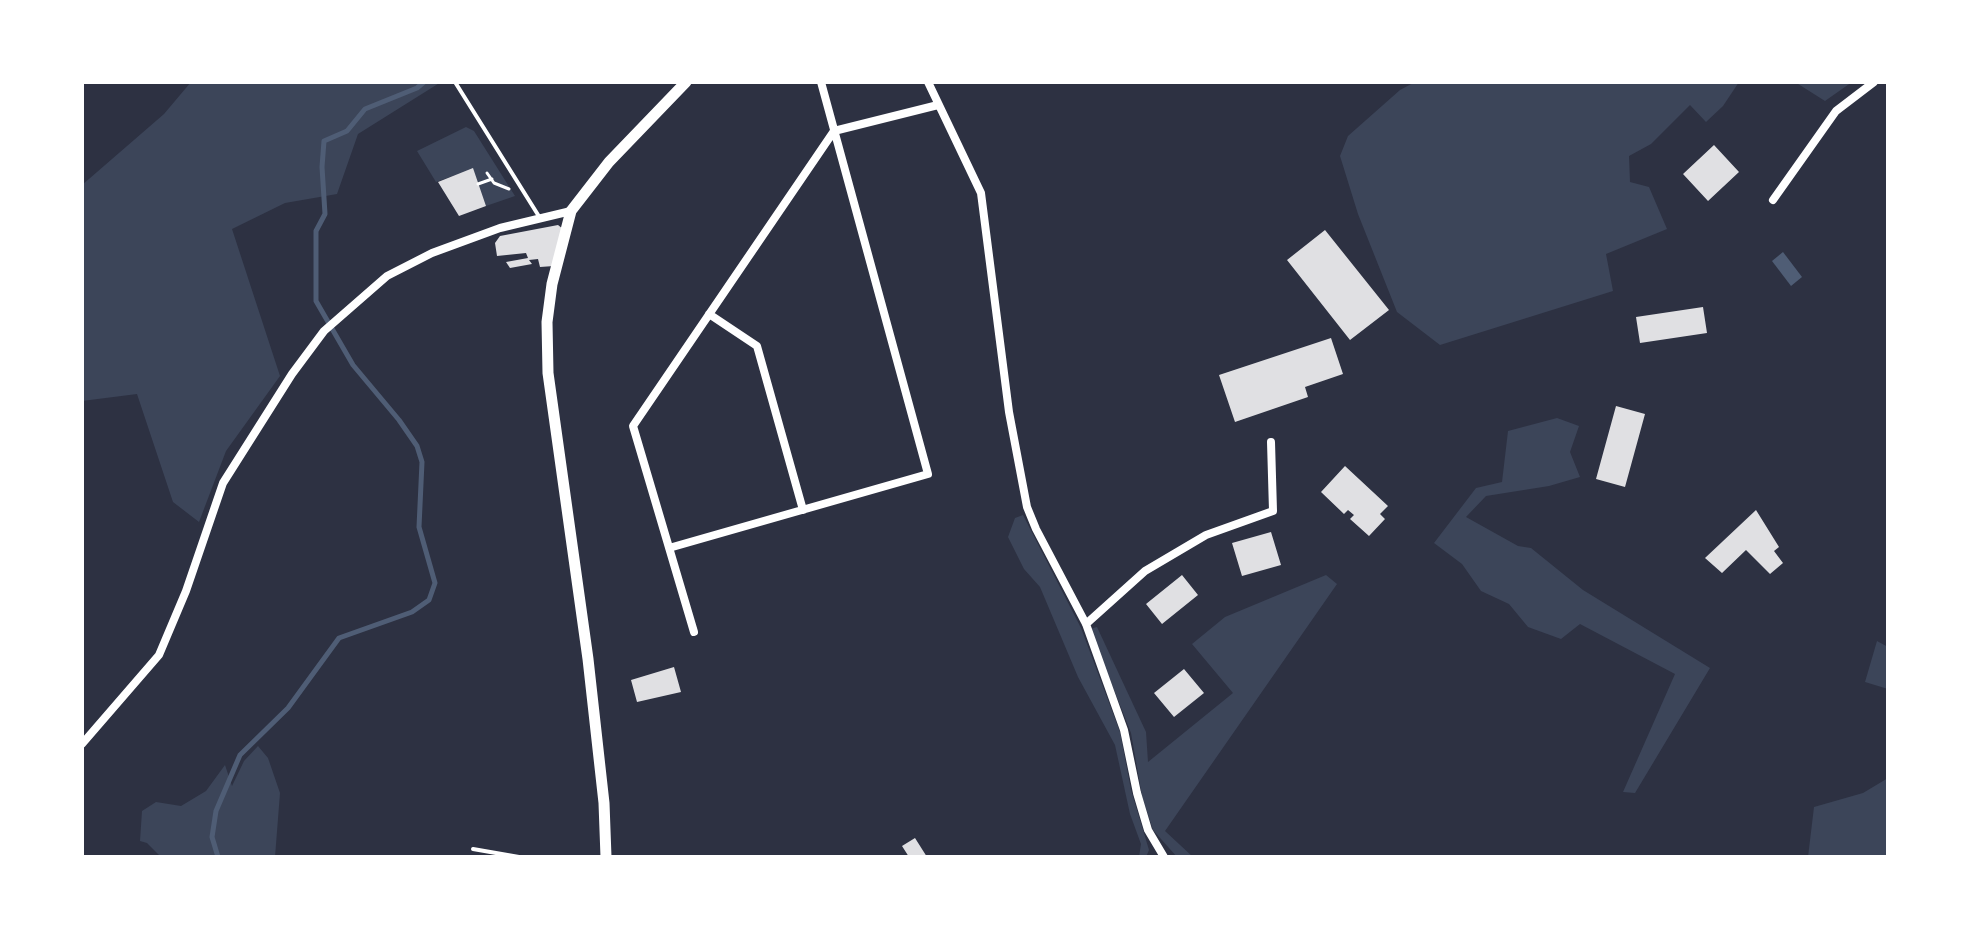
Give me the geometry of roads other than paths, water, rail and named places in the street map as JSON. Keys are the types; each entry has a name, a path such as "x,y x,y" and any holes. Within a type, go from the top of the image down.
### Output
{"street":[{"path":"606,857 604,803 588,659 548,373 547,322 552,284 571,211 609,162 686,82"},
{"path":"669,548 928,474 821,82"},
{"path":"928,82 981,193 1007,398 1027,507 1086,624 1124,730 1148,830 1164,857"},
{"path":"1773,200 1836,111 1874,82"},
{"path":"694,632 633,426 834,131 938,105"},
{"path":"82,744 159,655 186,591 223,483 292,374 324,331 387,276 500,228 571,211"},
{"path":"709,314 757,346 803,510"},
{"path":"1086,624 1145,571 1206,535 1273,511 1271,442"}],"lane":[{"path":"455,82 540,218"},
{"path":"473,849 519,857"}],"waterway":[{"path":"218,857 212,837 216,811 240,755 288,708 339,638 412,612 429,600 435,583 419,527 422,462 417,446 353,365 316,301 316,231 325,214 324,141 347,131 365,109 417,88 424,82"}]}
